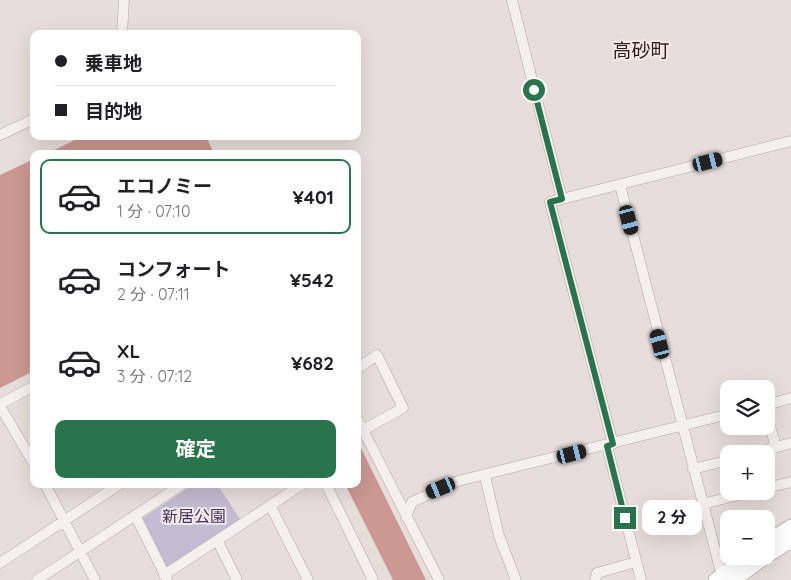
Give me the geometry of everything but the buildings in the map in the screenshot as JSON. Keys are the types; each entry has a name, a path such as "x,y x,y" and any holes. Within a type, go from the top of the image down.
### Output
{"highway":[{"path":"775,537 791,527"},
{"path":"775,550 791,540"},
{"path":"722,576 736,565"},
{"path":"722,576 746,565"}],"street":[{"path":"122,30 124,0"},
{"path":"512,0 562,199"},
{"path":"0,135 30,121"},
{"path":"641,580 550,202 791,141"},
{"path":"620,185 722,576"},
{"path":"361,366 377,355 403,408 363,430"},
{"path":"30,388 0,405 30,455"},
{"path":"775,402 791,398"},
{"path":"406,517 412,502 458,482 720,416"},
{"path":"361,426 439,580"},
{"path":"772,435 776,447 791,444"},
{"path":"693,469 720,462"},
{"path":"485,476 499,536 516,580"},
{"path":"775,486 791,482"},
{"path":"47,488 95,580"},
{"path":"0,563 114,488"},
{"path":"37,580 178,488"},
{"path":"135,515 166,577 217,540 297,488"},
{"path":"328,488 372,580"},
{"path":"702,504 720,500"},
{"path":"270,505 308,580"},
{"path":"217,540 237,580"},
{"path":"595,580 596,573 636,562"}],"green space":[{"name":"新居公園","path":"188,488 220,488 240,519 168,567 165,566 143,518"}],"shaded area":[{"path":"75,140 208,140 212,150 54,150"},
{"path":"30,161 30,373 0,388 0,175"},
{"path":"361,448 426,580 393,580 347,488 361,488"}],"district":[{"name":"高砂町","path":"641,50"}],"route":[{"path":"534,90 562,199 550,202 613,444 607,446 625,518"}]}
